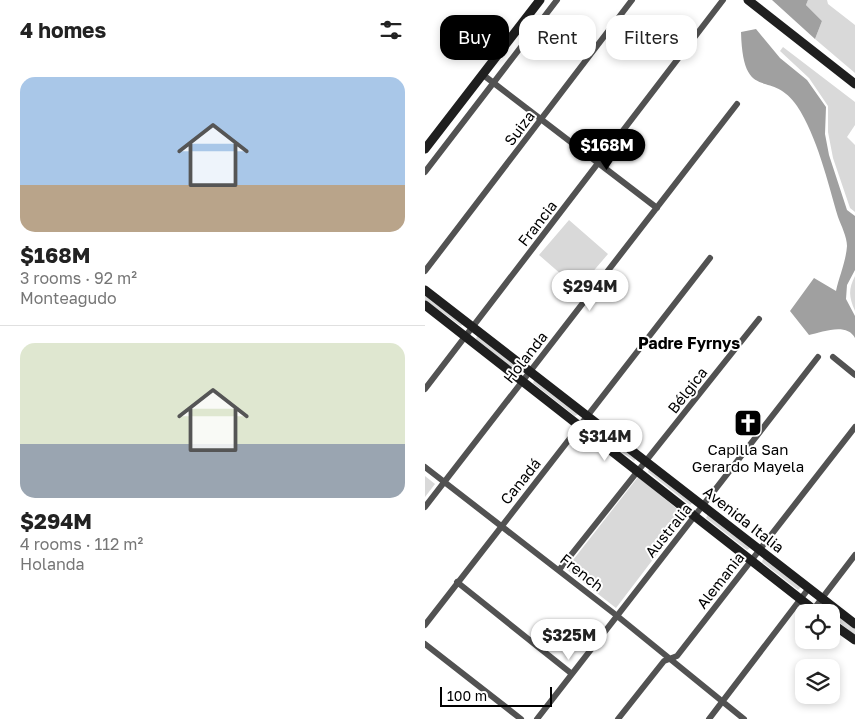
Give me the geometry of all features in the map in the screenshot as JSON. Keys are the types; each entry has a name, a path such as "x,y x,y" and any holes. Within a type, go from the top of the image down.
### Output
{"main road":[{"path":"425,149 540,0"},
{"path":"749,0 855,84"},
{"name":"Avenida Italia","path":"425,290 761,548 855,624"},
{"name":"Avenida Italia","path":"425,305 806,604"},
{"path":"840,629 855,640"}],"street":[{"path":"425,172 557,0"},
{"name":"Suiza","path":"425,271 632,0"},
{"name":"Francia","path":"425,389 723,0"},
{"path":"482,74 657,208"},
{"name":"Holanda","path":"425,507 737,104"},
{"name":"Canadá","path":"425,625 710,258"},
{"name":"Bélgica","path":"559,570 759,318"},
{"name":"Australia","path":"537,719 693,516 704,505 819,357"},
{"path":"833,357 855,374"},
{"name":"Alemania","path":"618,719 664,661 677,656 855,428"},
{"name":"French","path":"425,468 671,658 744,719"},
{"path":"819,604 855,555"},
{"path":"457,582 572,674"},
{"path":"709,719 809,588"},
{"path":"425,644 521,719"}],"shaded area":[{"path":"772,0 808,0 806,5 822,21 815,39"},
{"path":"808,0 827,0 828,4 855,25 855,73 815,39 822,21 806,5"},
{"path":"756,29 780,58 807,80 826,107 825,134 829,155 847,210 855,216 855,270 847,285 846,299 855,316 855,338 846,330 840,329 809,335 790,311 814,278 836,291 847,242 821,160 804,118 797,106 787,95 778,88 753,78 747,69 743,55 741,32"},
{"path":"783,47 855,102 855,125 847,137 855,145 855,212 850,208 833,158 828,132 828,106 809,78 780,51"},
{"path":"569,220 608,254 578,289 539,255"},
{"path":"855,276 855,311 850,294"},
{"path":"425,294 463,324 461,326 425,300"},
{"path":"477,336 521,369 518,372 476,339"},
{"path":"534,380 579,414 575,416 533,383"},
{"path":"592,424 636,459 634,461 590,428"},
{"path":"649,469 693,502 690,505 648,472"},
{"path":"425,476 435,484 425,497"},
{"path":"638,477 686,516 616,608 566,569"},
{"path":"708,514 750,548 747,550 706,518"},
{"path":"763,559 801,587 798,590 762,562"},
{"path":"840,617 855,628 855,635 840,623"}],"place":[{"name":"Capilla San Gerardo Mayela","path":"748,423"}],"district":[{"name":"Padre Fyrnys","path":"689,343"}]}
